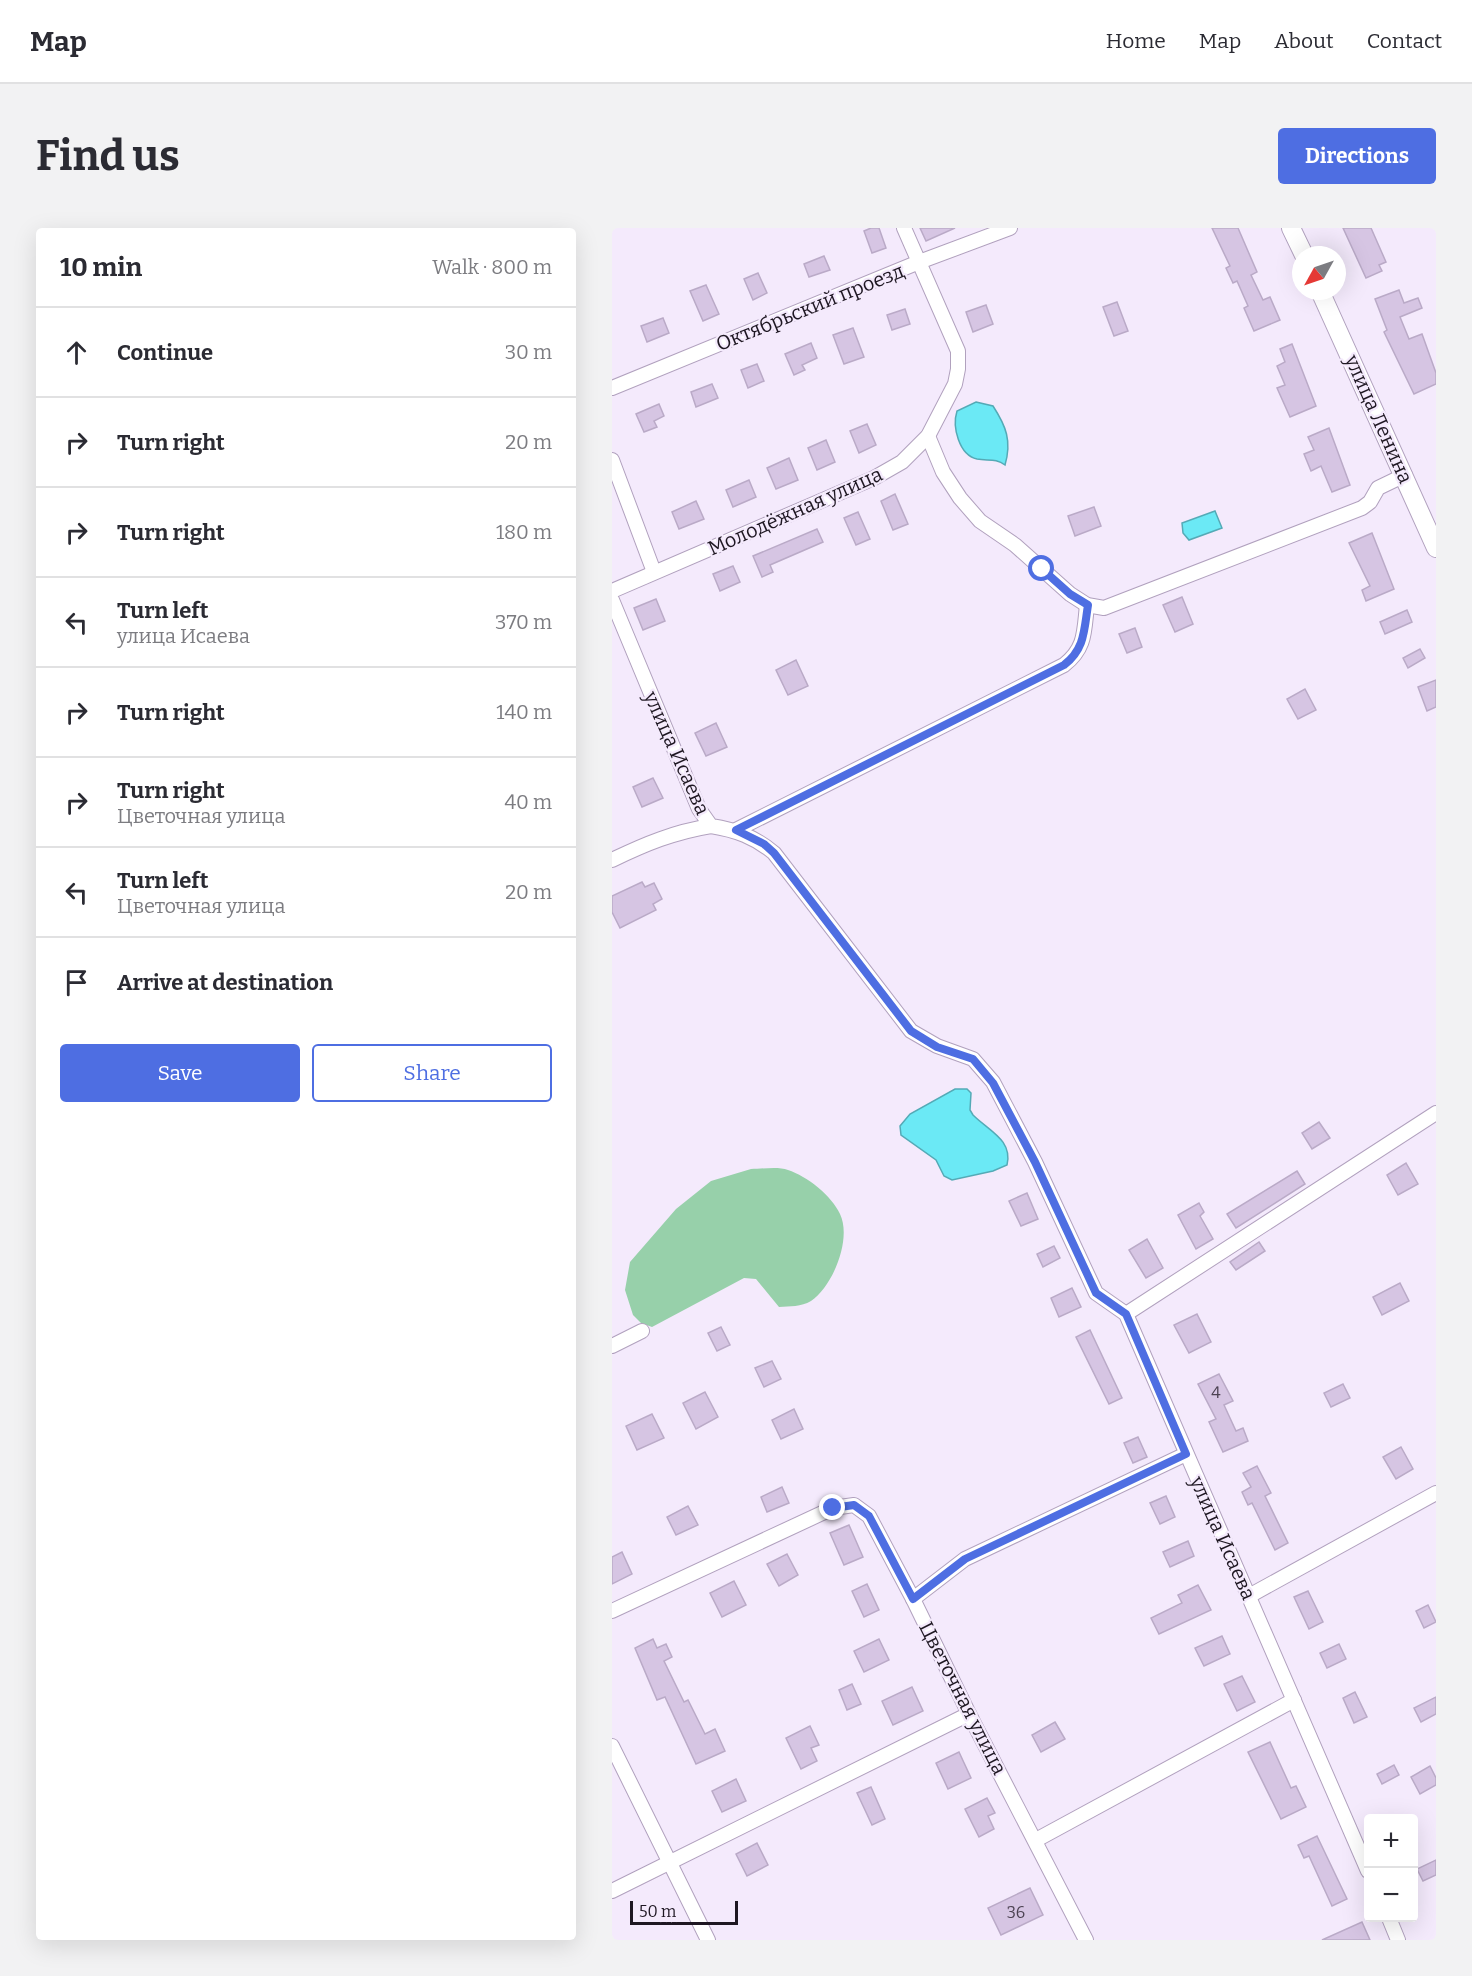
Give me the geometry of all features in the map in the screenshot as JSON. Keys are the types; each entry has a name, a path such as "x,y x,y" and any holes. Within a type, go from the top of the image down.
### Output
{"main road":[{"path":"1292,228 1300,246"},
{"name":"улица Ленина","path":"1324,300 1436,548"}],"street":[{"name":"Молодёжная улица","path":"612,592 874,478 902,462 928,436 955,384 958,351 904,228"},
{"name":"Октябрьский проезд","path":"612,388 919,262 1010,228"},
{"path":"928,436 943,472 960,498 980,521 1015,545 1070,594 1088,605 1104,608 1362,508 1370,502 1378,489 1405,475"},
{"path":"612,460 654,572"},
{"name":"улица Исаева","path":"612,592 699,809 711,826 736,830 764,844 774,853 911,1031 937,1047 973,1059 993,1083 1035,1162 1096,1293 1126,1314 1367,1868"},
{"path":"736,830 1064,665 1076,656 1083,642 1088,605"},
{"path":"612,860 657,838 679,831 711,826"},
{"path":"1126,1314 1436,1113"},
{"path":"612,1346 642,1331"},
{"path":"913,1599 965,1559 1186,1454"},
{"path":"1249,1596 1436,1493"},
{"name":"Цветочная улица","path":"612,1611 833,1508 854,1505 869,1516 1085,1937"},
{"path":"1036,1840 1294,1700"},
{"path":"612,1891 969,1714"},
{"path":"612,1746 708,1940"},
{"path":"1391,1922 1398,1940"},
{"path":"1070,1940 1085,1937"}],"green space":[{"path":"780,1168 795,1173 818,1188 836,1207 843,1224 844,1236 838,1261 826,1285 807,1303 779,1307 756,1279 744,1278 652,1327 641,1323 633,1315 625,1290 630,1262 676,1209 711,1181 751,1169"}],"water":[{"path":"976,402 993,406 1001,420 1008,441 1005,465 971,456 958,440 955,425 957,411"},
{"path":"1215,511 1222,528 1189,540 1183,533 1182,523"},
{"path":"955,1089 967,1089 971,1093 970,1110 1003,1142 1008,1156 1007,1165 993,1171 952,1180 944,1176 936,1160 901,1135 900,1126 910,1114"}],"building":[{"path":"879,228 886,248 872,253 864,231"},
{"path":"920,228 955,228 926,241"},
{"path":"1212,228 1238,228 1257,272 1251,275 1263,300 1270,297 1280,320 1254,331 1244,308 1248,306 1237,281 1233,283 1226,268 1230,266"},
{"path":"1343,228 1371,228 1386,262 1379,265 1382,271 1366,278"},
{"path":"824,256 830,270 809,277 804,264"},
{"path":"758,273 767,293 753,300 744,279"},
{"path":"706,285 719,314 703,321 690,291"},
{"path":"1399,290 1404,303 1418,298 1422,308 1400,317 1409,339 1422,334 1436,373 1436,384 1414,394 1384,332 1387,330 1375,299"},
{"path":"1117,302 1128,331 1114,336 1103,307"},
{"path":"986,305 993,324 973,332 966,312"},
{"path":"905,309 910,324 892,330 887,315"},
{"path":"663,318 669,333 647,342 641,326"},
{"path":"853,328 864,357 844,364 833,335"},
{"path":"811,343 817,358 802,365 805,370 794,375 785,354"},
{"path":"1292,344 1316,406 1290,417 1277,388 1285,385 1277,366 1285,362 1280,349"},
{"path":"757,364 764,381 748,388 741,370"},
{"path":"712,384 718,398 696,407 691,392"},
{"path":"659,404 664,416 654,421 657,427 644,432 636,414"},
{"path":"867,424 876,445 859,453 850,431"},
{"path":"1329,428 1350,485 1332,492 1321,466 1311,471 1304,454 1314,450 1308,437"},
{"path":"826,440 835,462 817,470 808,448"},
{"path":"789,458 798,480 776,489 767,468"},
{"path":"749,480 756,497 733,507 726,490"},
{"path":"895,494 908,524 893,530 881,501"},
{"path":"696,501 704,519 679,529 672,512"},
{"path":"1094,507 1101,526 1075,536 1068,516"},
{"path":"858,512 870,539 856,545 844,518"},
{"path":"817,529 823,542 770,565 773,572 762,577 753,556"},
{"path":"1372,533 1394,589 1366,601 1362,590 1370,586 1349,543"},
{"path":"733,566 740,582 720,591 713,574"},
{"path":"1182,597 1193,624 1175,632 1163,605"},
{"path":"656,599 665,621 643,630 634,608"},
{"path":"1407,610 1412,622 1385,634 1380,622"},
{"path":"1135,628 1142,647 1127,653 1119,634"},
{"path":"1420,649 1425,658 1408,668 1403,658"},
{"path":"796,660 808,686 788,695 776,670"},
{"path":"1436,680 1436,707 1427,711 1418,687"},
{"path":"1305,689 1316,710 1298,719 1287,699"},
{"path":"716,723 727,747 706,756 695,733"},
{"path":"653,778 663,798 642,807 633,787"},
{"path":"642,882 645,887 654,883 662,899 653,904 656,910 620,928 612,912 612,896"},
{"path":"1319,1122 1330,1138 1312,1149 1302,1133"},
{"path":"1406,1163 1418,1184 1398,1195 1387,1175"},
{"path":"1297,1171 1305,1184 1236,1228 1227,1214"},
{"path":"1027,1193 1038,1219 1021,1226 1009,1201"},
{"path":"1199,1203 1204,1212 1200,1216 1213,1239 1196,1249 1178,1215"},
{"path":"1147,1239 1163,1268 1146,1278 1129,1250"},
{"path":"1259,1242 1265,1251 1236,1270 1230,1262"},
{"path":"1054,1246 1060,1258 1043,1267 1037,1254"},
{"path":"1400,1283 1409,1301 1382,1315 1373,1297"},
{"path":"1072,1288 1081,1307 1059,1317 1051,1298"},
{"path":"1197,1314 1211,1342 1189,1353 1174,1325"},
{"path":"721,1327 730,1345 717,1351 708,1333"},
{"path":"1090,1330 1122,1398 1109,1404 1076,1337"},
{"path":"772,1361 781,1379 764,1387 755,1368"},
{"path":"1219,1374 1233,1401 1224,1405 1236,1431 1243,1428 1248,1441 1223,1452 1209,1422 1216,1419 1198,1384"},
{"path":"1343,1384 1350,1398 1331,1407 1324,1393"},
{"path":"705,1392 718,1417 696,1429 683,1403"},
{"path":"794,1409 803,1429 781,1439 772,1420"},
{"path":"652,1414 664,1438 637,1450 626,1426"},
{"path":"1138,1437 1147,1457 1133,1463 1124,1443"},
{"path":"1401,1447 1413,1469 1396,1479 1383,1457"},
{"path":"1257,1466 1271,1493 1265,1496 1288,1543 1275,1550 1252,1503 1248,1505 1242,1492 1251,1487 1243,1473"},
{"path":"782,1487 789,1503 767,1512 761,1497"},
{"path":"1166,1496 1175,1517 1160,1524 1150,1503"},
{"path":"688,1506 698,1525 676,1535 667,1517"},
{"path":"849,1525 863,1557 844,1565 830,1533"},
{"path":"1188,1541 1194,1556 1170,1567 1163,1552"},
{"path":"622,1552 632,1574 612,1584 612,1557"},
{"path":"787,1554 798,1575 779,1586 767,1564"},
{"path":"734,1581 746,1605 722,1617 710,1593"},
{"path":"867,1584 879,1610 864,1617 852,1591"},
{"path":"1198,1585 1211,1610 1159,1634 1151,1618 1182,1603 1178,1595"},
{"path":"1308,1591 1323,1622 1309,1629 1294,1597"},
{"path":"1428,1605 1436,1622 1424,1628 1416,1611"},
{"path":"1222,1636 1230,1654 1204,1666 1195,1648"},
{"path":"653,1639 657,1648 666,1644 672,1657 664,1661 684,1702 688,1700 705,1734 715,1729 725,1751 696,1764 665,1697 657,1700 635,1648"},
{"path":"879,1639 889,1660 864,1672 854,1651"},
{"path":"1339,1644 1346,1659 1327,1668 1320,1653"},
{"path":"1242,1676 1255,1702 1237,1711 1224,1684"},
{"path":"852,1684 861,1704 847,1710 839,1690"},
{"path":"912,1687 923,1711 893,1725 882,1701"},
{"path":"1355,1692 1367,1717 1354,1723 1343,1698"},
{"path":"1436,1697 1436,1714 1421,1722 1414,1708"},
{"path":"1055,1722 1065,1739 1041,1752 1032,1735"},
{"path":"810,1726 819,1745 811,1748 817,1761 801,1769 786,1738"},
{"path":"1270,1742 1291,1788 1296,1786 1306,1807 1281,1819 1248,1752"},
{"path":"959,1752 971,1778 948,1789 936,1763"},
{"path":"1394,1765 1399,1775 1382,1784 1377,1774"},
{"path":"1430,1766 1436,1778 1436,1785 1420,1794 1411,1777"},
{"path":"736,1779 746,1801 722,1812 712,1791"},
{"path":"871,1787 885,1819 872,1825 857,1793"},
{"path":"987,1798 995,1813 988,1816 994,1829 979,1837 965,1809"},
{"path":"1317,1836 1347,1899 1332,1906 1309,1856 1304,1858 1298,1845"},
{"path":"757,1843 768,1865 747,1876 736,1854"},
{"path":"1436,1860 1436,1875 1423,1881 1418,1869"},
{"path":"1030,1888 1043,1915 1001,1935 988,1908"},
{"path":"1362,1922 1370,1940 1322,1940"}],"route":[{"path":"833,1508 854,1505 869,1516 913,1599 965,1559 1186,1454 1126,1314 1096,1293 1035,1162 993,1083 973,1059 937,1047 911,1031 774,853 764,844 736,830 1064,665 1076,656 1083,642 1088,605 1070,594 1042,569"}]}
